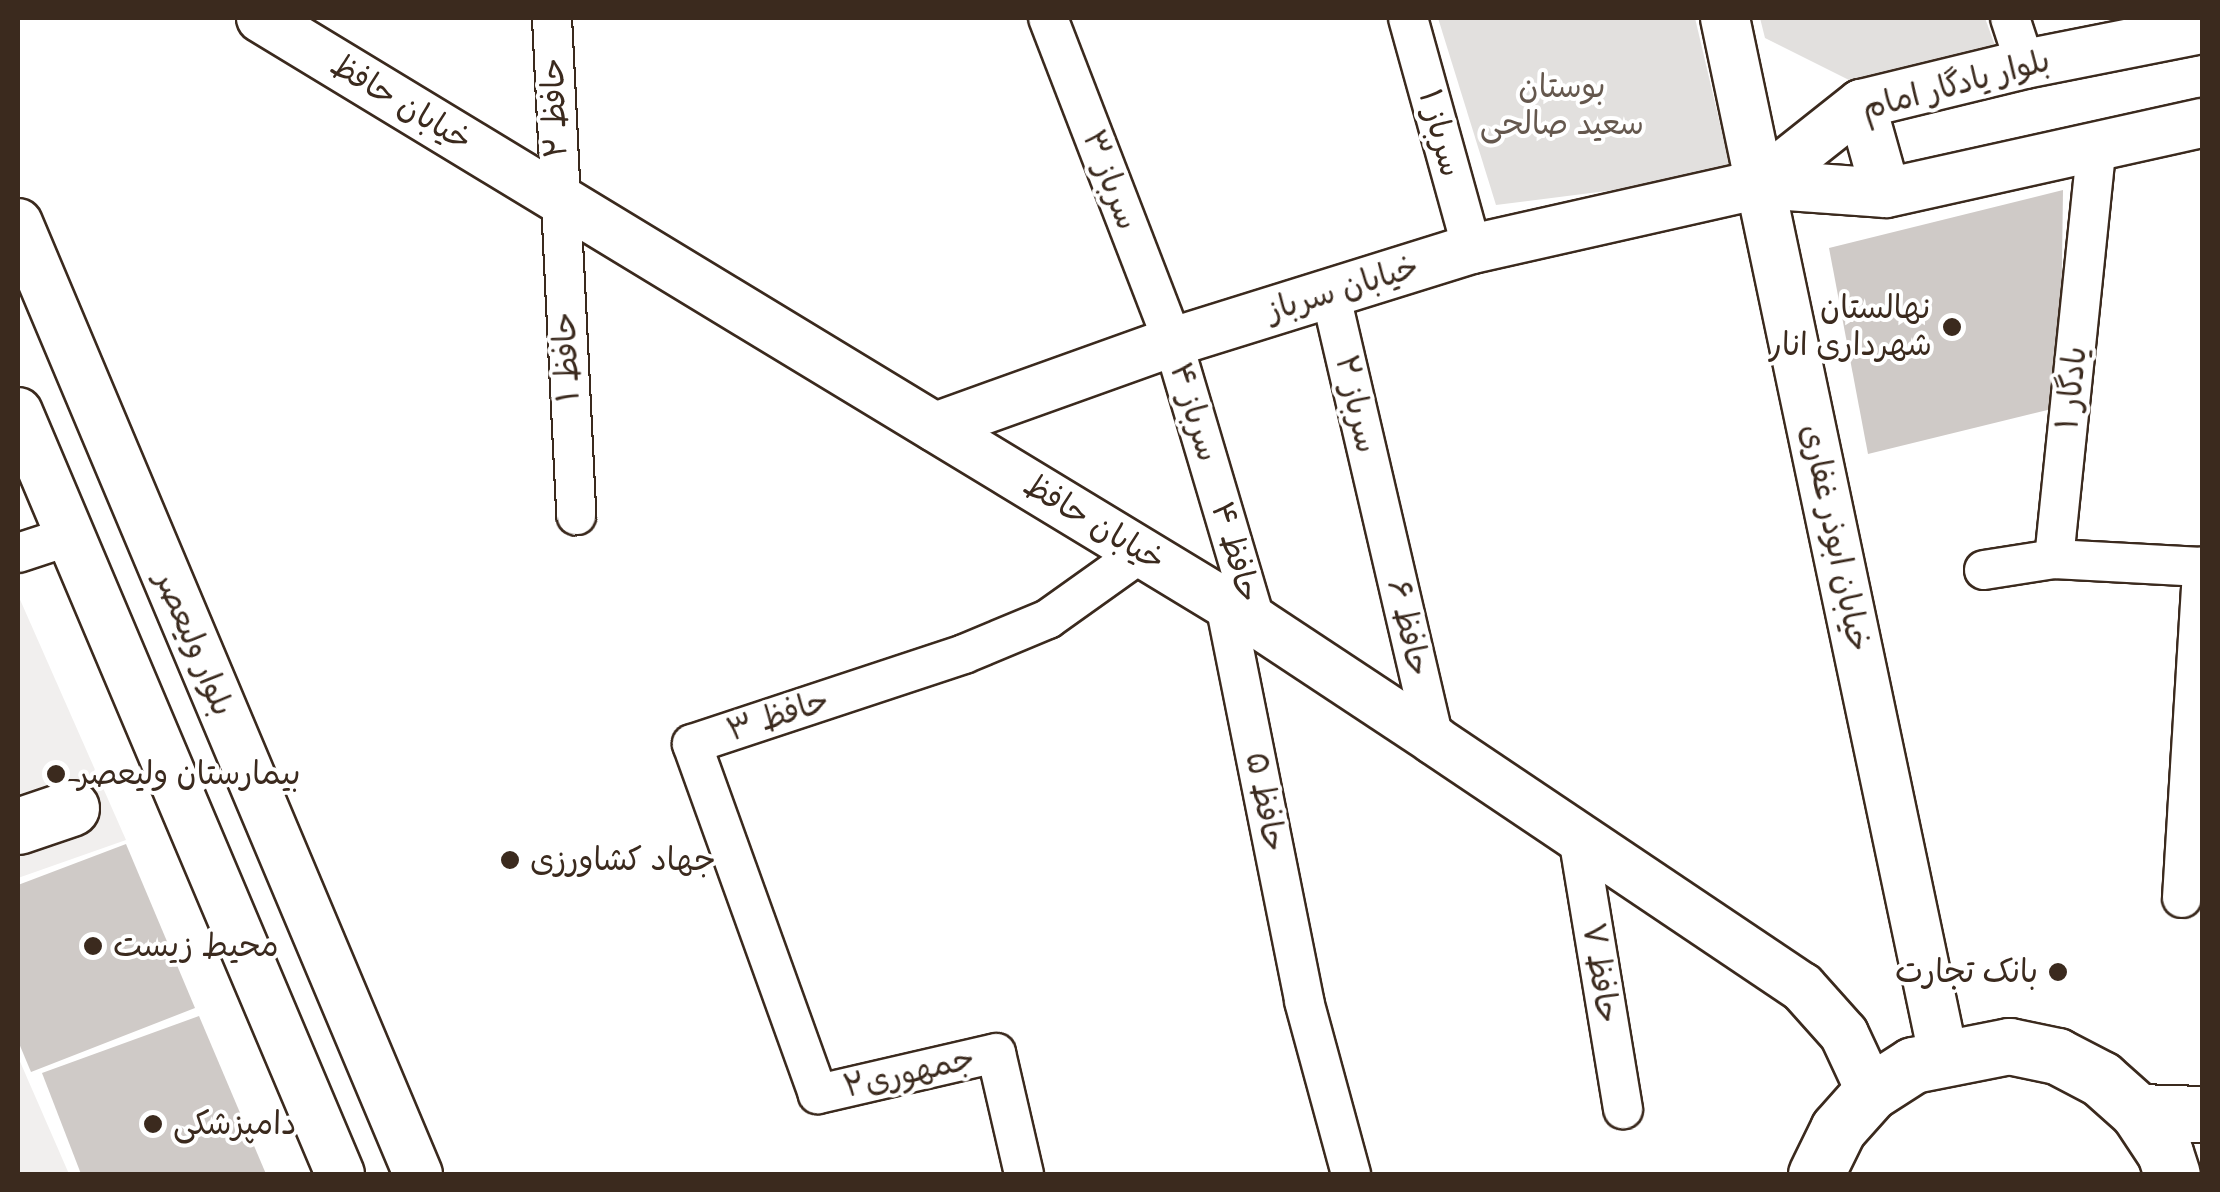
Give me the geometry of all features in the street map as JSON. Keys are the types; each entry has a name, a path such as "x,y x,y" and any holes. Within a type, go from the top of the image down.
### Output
{"main road":[{"path":"18,826 71,808"},
{"path":"1815,1174 1838,1129 1871,1092 1913,1065 2010,1046 2057,1056 2101,1079 2138,1112 2165,1153 2172,1174"},
{"path":"2138,1112 2202,1114"}],"street":[{"name":"خیابان حافظ","path":"261,18 1241,612 1434,740 1802,987 1844,1034 1871,1092"},
{"name":"حافظ ۲","path":"552,18 558,198"},
{"name":"سرباز ۳","path":"1048,18 1173,342"},
{"name":"سرباز ۱","path":"1408,18 1472,249"},
{"name":"خیابان ابوذر غفاری","path":"1725,18 1944,1059"},
{"path":"2010,18 2025,64"},
{"name":"بلوار یادگار امام","path":"1760,184 1861,104 2025,64 2202,29"},
{"path":"1861,104 1886,193"},
{"path":"1760,184 1886,193 2202,123"},
{"name":"یادگار ۱","path":"2054,559 2098,146"},
{"name":"خیابان سرباز","path":"935,426 1173,342 1472,249 1760,184"},
{"name":"حافظ ۱","path":"558,198 576,515"},
{"name":"بلوار ولیعصر","path":"18,224 418,1174"},
{"name":"سرباز ۲","path":"1330,292 1382,516"},
{"name":"سرباز ۴","path":"1173,342 1215,482"},
{"path":"18,412 340,1174"},
{"name":"حافظ ۴","path":"1215,482 1241,612"},
{"name":"حافظ ۶","path":"1382,516 1434,740"},
{"path":"18,553 70,536"},
{"name":"حافظ ۳","path":"818,1094 692,744 964,654 1048,619 1142,552"},
{"path":"1984,570 2054,559 2202,567 2182,898"},
{"path":"108,626 174,598"},
{"name":"حافظ ۵","path":"1241,612 1304,1001 1351,1174"},
{"name":"حافظ ۷","path":"1578,837 1623,1109"},
{"path":"213,878 280,849"},
{"name":"جمهوری۲","path":"818,1094 996,1053 1024,1174"}],"shaded area":[{"name":"بیمارستان ولیعصر","path":"18,595 126,840 18,878"},
{"path":"18,1057 69,1174 18,1174"}],"green space":[{"name":"بوستان سعید صالحی","path":"1438,18 1695,18 1732,175 1496,205"},
{"path":"1760,18 1985,18 1997,51 1857,84 1765,38"}],"building":[{"name":"نهالستان شهرداری انار","path":"2063,190 2060,407 1868,454 1829,248"},
{"name":"محیط زیست","path":"126,844 195,1008 31,1072 18,1041 18,885"},
{"name":"دامپزشکی","path":"199,1016 266,1174 81,1174 42,1073"}],"place":[{"name":"نهالستان شهرداری انار","path":"1952,327"},
{"name":"بیمارستان ولیعصر","path":"56,774"},
{"name":"جهاد کشاورزی","path":"510,860"},
{"name":"محیط زیست","path":"93,946"},
{"name":"بانک تجارت","path":"2058,972"},
{"name":"دامپزشکی","path":"153,1124"}]}
